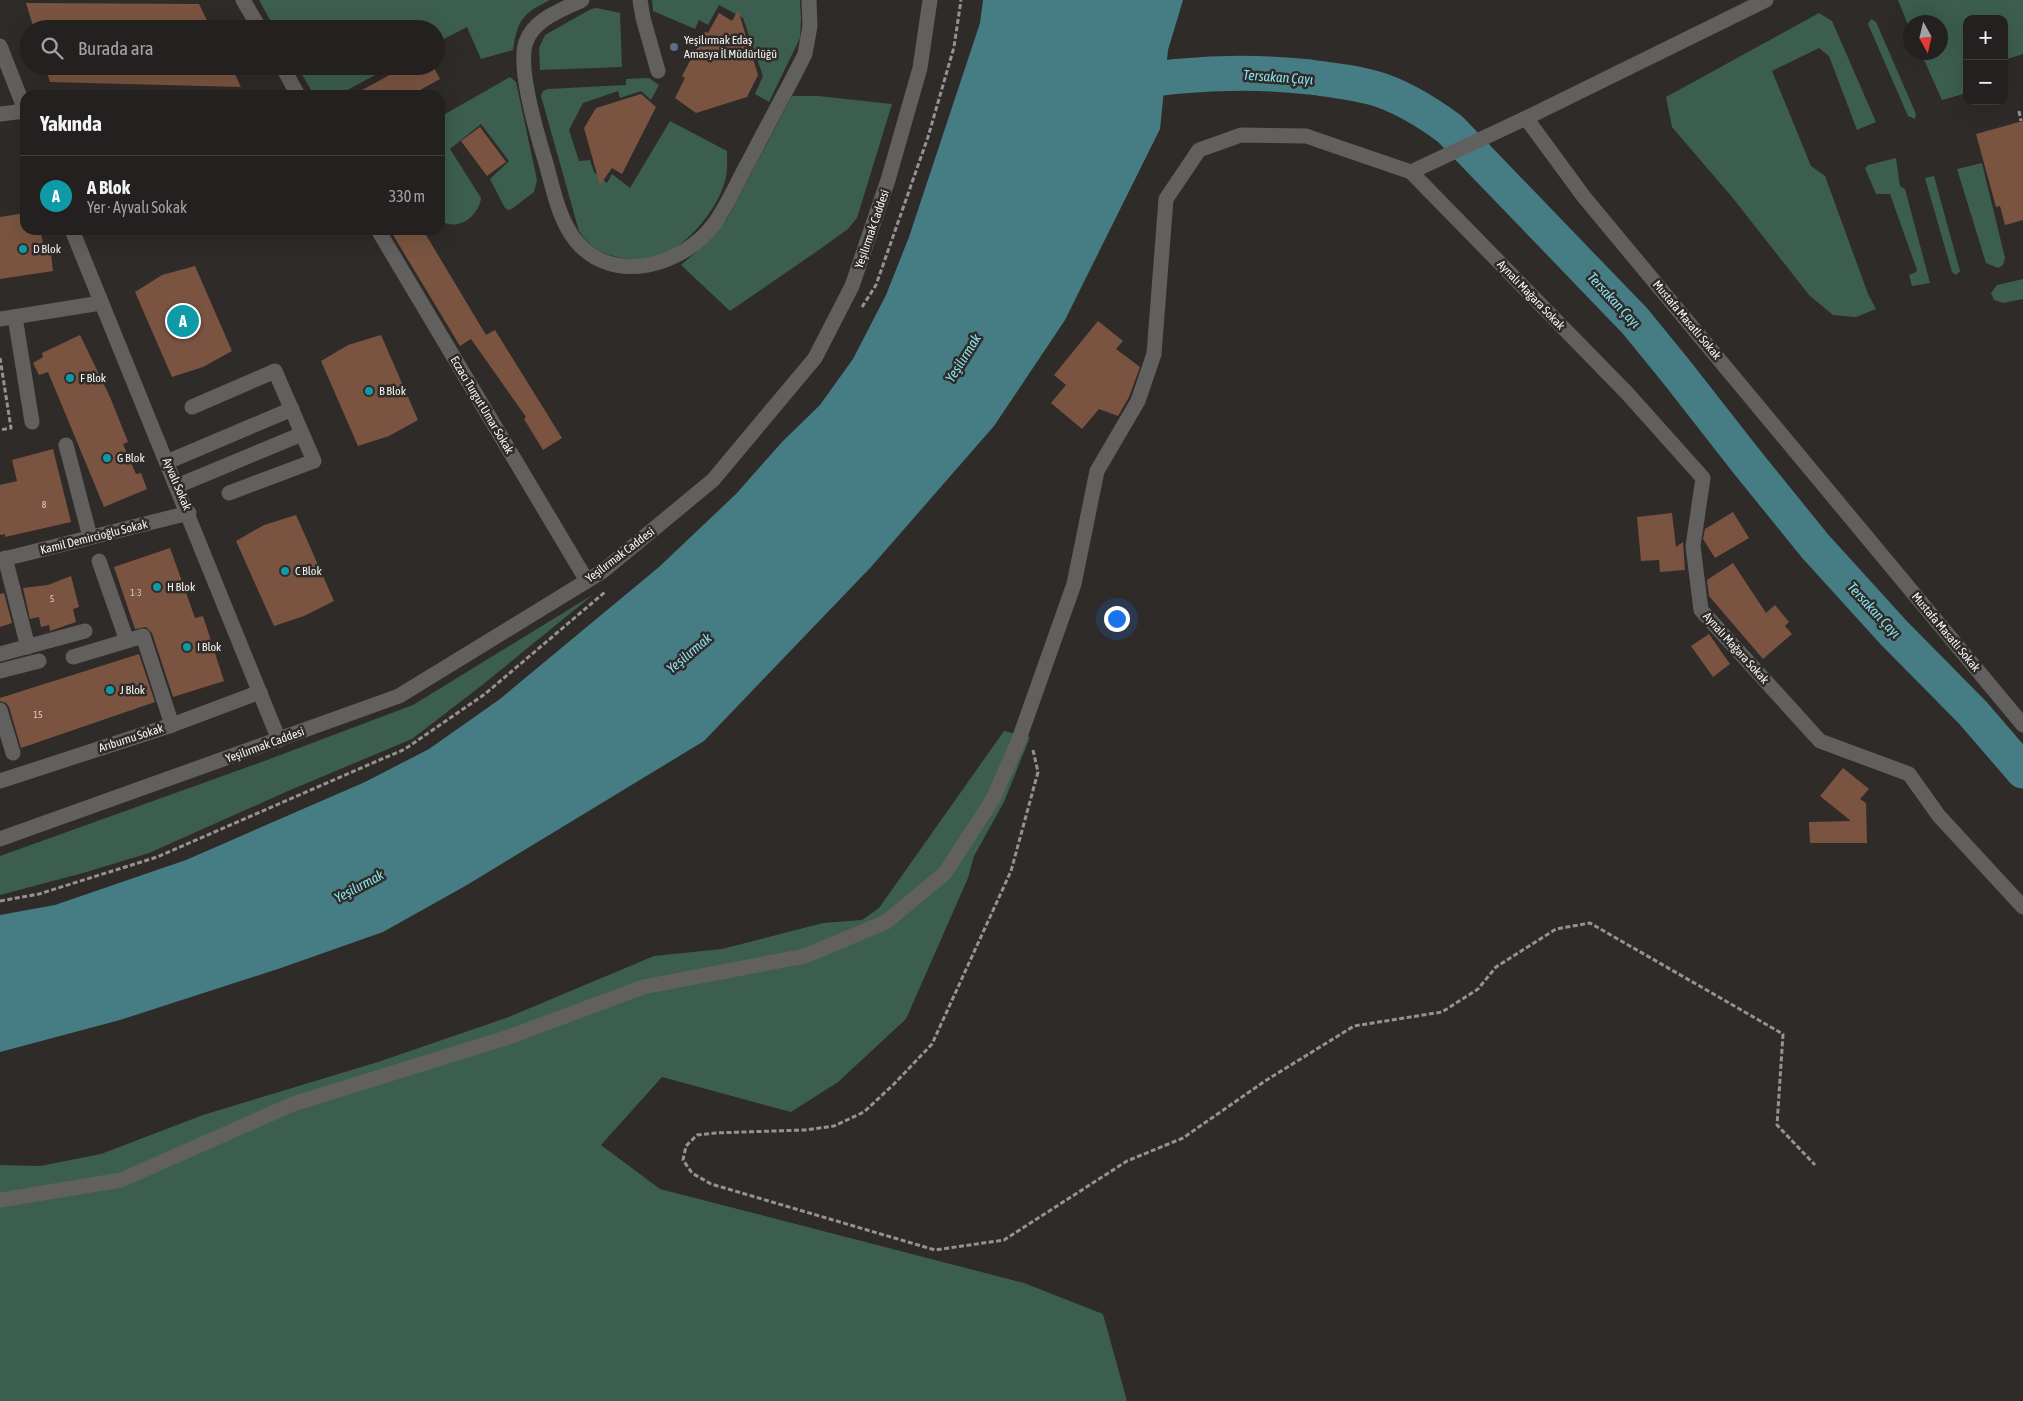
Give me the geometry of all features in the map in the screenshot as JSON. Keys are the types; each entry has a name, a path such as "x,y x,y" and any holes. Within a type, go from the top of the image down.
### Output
{"street":[{"path":"244,0 255,20"},
{"path":"582,0 541,21 532,30 524,50 527,87 544,156 568,229 577,242 587,251 608,262 632,268 648,266 684,251 713,225 805,54 810,26 809,0"},
{"path":"640,0 643,18 658,71"},
{"name":"Yeşilırmak Caddesi","path":"0,839 399,696 603,570 713,480 815,358 852,286 888,180 920,68 930,0"},
{"path":"0,1200 121,1180 292,1104 509,1036 643,987 805,956 886,922 945,873 993,799 1018,742 1074,584 1097,470 1138,401 1154,354 1166,199 1199,150 1241,135 1306,136 1411,172 1526,118 1766,0"},
{"path":"0,46 20,98"},
{"path":"287,75 295,90"},
{"path":"0,114 20,112"},
{"name":"Mustafa Masatlı Sokak","path":"1526,118 1584,197 2023,725"},
{"name":"Aynalı Mağara Sokak","path":"1411,172 1627,393 1703,478 1693,546 1701,610 1820,741 1909,774 1939,816 2023,907"},
{"name":"Ayvalı Sokak","path":"74,235 178,486 279,740"},
{"name":"Eczacı Turgut Umar Sokak","path":"381,235 587,581"},
{"path":"0,319 101,303"},
{"path":"15,317 32,422"},
{"path":"192,407 275,371 292,409 314,461 229,493"},
{"path":"167,462 292,409"},
{"path":"178,486 302,434"},
{"path":"66,445 90,538"},
{"name":"Kamil Demircioğlu Sokak","path":"3,559 189,514"},
{"path":"3,559 28,646"},
{"path":"99,561 127,641"},
{"path":"0,654 85,630"},
{"path":"73,657 143,636 172,725"},
{"path":"0,670 39,661"},
{"name":"Arıburnu Sokak","path":"0,781 172,725 260,692"},
{"path":"0,710 13,753"}],"path":[{"path":"2019,111 2021,121"},
{"path":"0,358 11,428 0,430"},
{"path":"1026,719 1038,772 1010,871 932,1044 864,1112 834,1126 804,1130 697,1135 686,1146 683,1160 692,1174 711,1184 935,1250 1004,1240 1127,1161 1183,1138 1265,1082 1354,1026 1442,1012 1478,989 1496,967 1556,929 1590,923 1783,1034 1777,1126 1815,1165"}],"green space":[{"path":"259,0 550,0 533,9 523,19 517,31 513,50 481,59 467,27 445,38 445,20 270,20"},
{"path":"652,0 800,0 800,38 769,102 755,94 763,76 743,18 719,5 708,25 699,20 695,29 653,11"},
{"path":"1898,0 2023,0 2023,54 2008,59 2008,15 1963,15 1963,94 1942,100 1924,60 1948,60 1948,15 1904,15"},
{"path":"597,8 620,13 622,67 540,70 539,48 545,35 591,9"},
{"path":"1819,13 1832,21 1876,122 1857,130 1829,56 1819,48 1772,71 1811,166 1825,176 1868,294 1876,309 1856,317 1833,315 1809,295 1732,197 1672,127 1666,97"},
{"path":"1871,19 1876,22 1916,114 1915,119 1908,116 1868,24"},
{"path":"302,75 375,75 347,90 311,90"},
{"path":"510,77 516,82 537,180 534,192 513,208 509,210 505,208 490,179 509,161 481,124 450,149 481,198 479,205 472,216 466,221 453,225 445,223 445,114"},
{"path":"649,78 659,85 651,100 641,91 620,98 618,91 583,103 569,130 579,161 590,160 594,172 607,183 612,174 630,188 670,121 727,151 727,174 715,204 689,237 668,252 657,257 627,259 609,255 598,250 579,231 541,96 543,91 548,89 626,85 626,79"},
{"path":"792,96 818,96 892,104 857,218 848,229 730,311 681,265 702,247 727,219"},
{"path":"1896,158 1900,186 1905,189 1930,283 1912,286 1909,275 1917,270 1890,194 1876,194 1865,168 1868,165"},
{"path":"1982,163 2005,258 2003,265 1998,268 1986,263 1957,169"},
{"path":"1934,176 1960,271 1956,275 1952,272 1925,178"},
{"path":"2023,279 2023,299 2003,303 1994,300 1991,293 1997,285"},
{"path":"594,594 481,686 412,739 288,791 149,853 0,895 0,856 259,763 413,705"},
{"path":"1004,731 1030,737 1004,802 974,856 968,878 906,1019 838,1082 791,1112 662,1077 601,1145 660,1189 1024,1283 1103,1314 1127,1401 0,1401 0,1165 40,1166 101,1154 203,1115 378,1062 506,1018 654,956 722,949 823,923 862,920 879,908"}],"water":[{"name":"Yeşilırmak","path":"983,0 1183,0 1168,50 1160,129 1065,320 994,426 871,567 704,741 467,885 383,932 278,969 120,1020 0,1052 0,915 55,905 186,860 365,782 429,749 500,699 659,567 736,494 782,442 820,405 853,359 886,295 909,237 980,23"}],"building":[{"path":"26,3 199,4 207,20 31,20"},
{"path":"738,10 758,75 747,97 696,113 675,98 685,78 682,76 705,32 708,33 719,13 732,21"},
{"path":"48,75 235,75 241,87 50,82"},
{"path":"390,75 438,75 440,79 420,90 362,90"},
{"path":"641,94 656,107 622,174 612,168 600,185 584,128 596,108"},
{"path":"2023,121 2023,220 2005,225 2000,206 1996,207 1976,134"},
{"path":"480,127 506,162 487,176 461,141"},
{"name":"D Blok","path":"20,214 20,235 41,235 46,255 51,254 53,271 0,279 0,217"},
{"path":"393,235 426,235 486,335 495,330 562,438 543,450 524,419 526,417 471,339 460,346"},
{"path":"195,266 232,351 203,367 172,377 135,292 162,275"},
{"path":"1098,321 1123,341 1116,349 1140,367 1129,397 1118,416 1099,409 1082,429 1051,403 1066,385 1054,375"},
{"path":"80,335 110,397 128,442 123,444 136,474 141,473 147,489 104,507 48,372 39,375 33,363 43,357 42,353"},
{"name":"B Blok","path":"381,335 418,420 389,436 358,446 321,361 348,345"},
{"path":"53,449 71,522 5,537 5,534 0,535 0,485 17,481 12,460"},
{"path":"1733,512 1749,538 1715,558 1703,539 1705,529"},
{"path":"1672,513 1676,547 1683,542 1685,570 1660,572 1659,560 1641,561 1637,517"},
{"name":"C Blok","path":"296,515 334,601 304,616 274,626 236,541 264,525"},
{"path":"170,548 195,618 203,616 224,681 173,697 152,633 146,627 135,629 114,567"},
{"path":"1733,563 1766,613 1775,605 1789,622 1785,626 1792,634 1763,659 1709,596 1707,580"},
{"path":"71,576 79,607 73,609 76,622 50,631 49,625 41,627 39,617 30,619 23,588 48,585"},
{"path":"4,593 12,623 0,627 0,594"},
{"path":"1709,634 1730,664 1713,677 1691,646"},
{"path":"139,654 155,702 21,748 9,707 6,703 0,701 0,698"},
{"path":"1843,768 1869,789 1860,799 1866,803 1867,843 1810,843 1809,822 1851,821 1820,796"}],"waterway":[{"name":"Tersakan Çayı","path":"1118,85 1190,75 1238,73 1326,79 1366,86 1394,95 1450,129 1635,321 1815,546 1894,633 1973,713 2023,771"}],"place":[{"name":"Yeşilırmak Edaş Amasya İl Müdürlüğü","path":"674,47"},
{"name":"D Blok","path":"23,249"},
{"name":"A Blok","path":"183,321"},
{"name":"F Blok","path":"70,378"},
{"name":"B Blok","path":"369,391"},
{"name":"G Blok","path":"107,458"},
{"name":"C Blok","path":"285,571"},
{"name":"H Blok","path":"157,587"},
{"name":"I Blok","path":"187,647"},
{"name":"J Blok","path":"110,690"}]}
